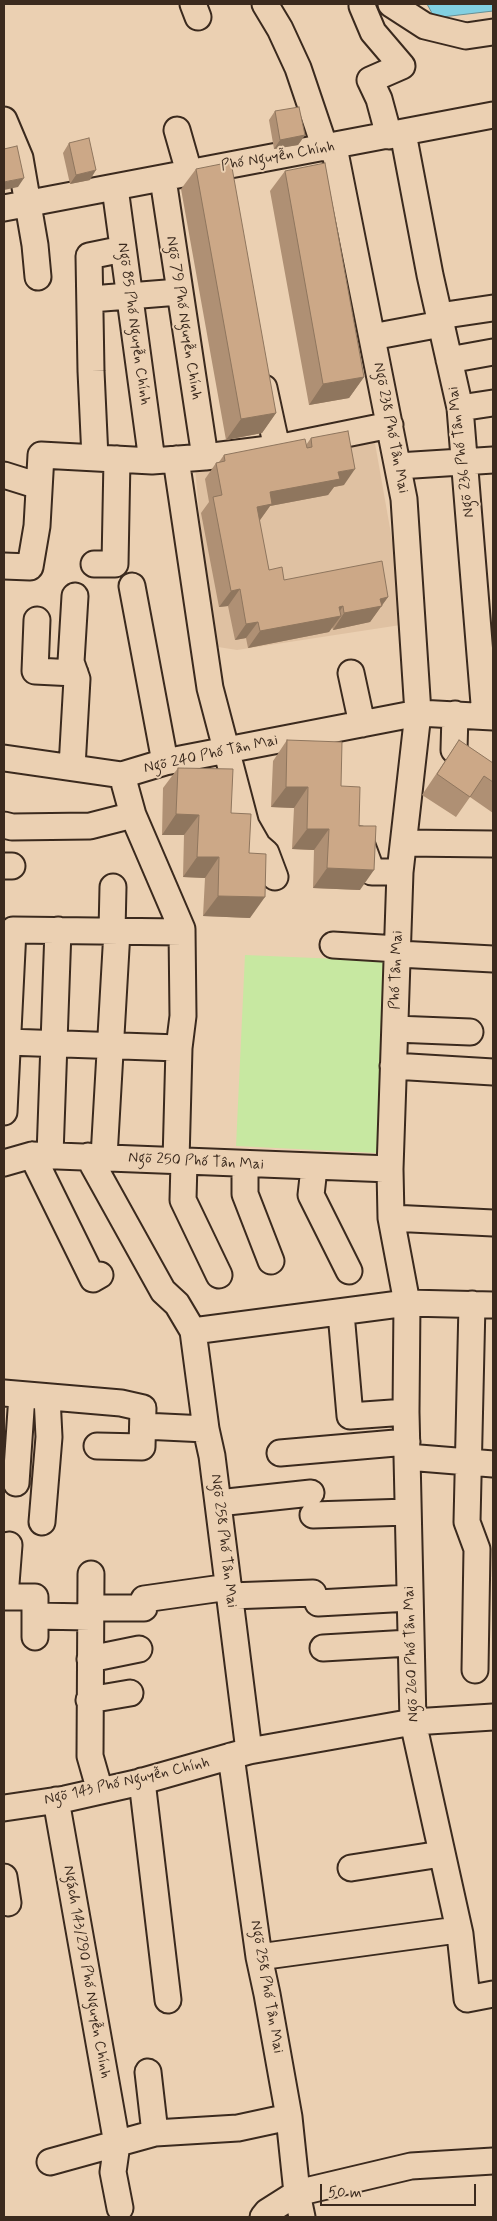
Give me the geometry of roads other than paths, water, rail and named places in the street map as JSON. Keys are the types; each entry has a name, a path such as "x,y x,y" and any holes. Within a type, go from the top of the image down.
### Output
{"street":[{"name":"Ngõ 238 Phố Tân Mai","path":"265,4 280,29 298,68 330,148 372,337 406,516 418,713"},
{"path":"391,4 425,26 466,36 493,32"},
{"name":"Ngõ 236 Phố Tân Mai","path":"362,6 374,32 402,66 370,80 396,134 460,408 489,717"},
{"name":"Phố Nguyễn Chính","path":"4,208 162,179 189,172 224,177 330,148 493,115"},
{"path":"177,130 189,172"},
{"path":"7,134 20,158 38,277"},
{"name":"Ngõ 79 Phố Nguyễn Chính","path":"162,179 205,457"},
{"name":"Ngõ 85 Phố Nguyễn Chính","path":"115,188 130,296 210,688 246,825 258,846 266,852 275,877"},
{"path":"94,564 115,564 106,459 88,423 86,381 91,299 89,256 123,250"},
{"path":"91,299 180,292"},
{"path":"372,337 493,308"},
{"path":"449,360 493,352"},
{"path":"259,364 277,448"},
{"path":"460,408 493,403"},
{"path":"4,566 30,567 38,526 40,455 164,460 205,457 277,448 390,425"},
{"path":"398,466 493,460"},
{"path":"4,475 39,486"},
{"path":"72,767 77,679 71,662 75,596"},
{"path":"130,597 131,640 150,726 165,762"},
{"path":"37,620 35,671 75,672"},
{"path":"352,672 362,724"},
{"path":"418,713 489,717"},
{"name":"Ngõ 240 Phố Tân Mai","path":"4,758 122,775 165,762 227,750 336,738 362,724 418,713"},
{"name":"Phố Tân Mai","path":"407,1303 391,1218 390,1170 400,872 418,713"},
{"path":"454,750 455,714"},
{"path":"122,775 133,815 182,932 183,1016 180,1048 180,1162 183,1200 219,1275"},
{"path":"4,825 12,827 90,826 133,815"},
{"path":"353,819 372,872 400,872"},
{"path":"404,842 493,844"},
{"path":"96,1156 111,1046 115,931 113,887"},
{"path":"4,1099 13,930 182,932"},
{"path":"58,930 54,1043 41,1155 93,1278 100,1275"},
{"path":"333,945 493,959"},
{"path":"394,1029 470,1032"},
{"path":"7,1042 180,1048"},
{"path":"393,1066 493,1072"},
{"name":"Ngõ 250 Phố Tân Mai","path":"4,1163 41,1155 390,1170"},
{"name":"Ngõ 258 Phố Tân Mai","path":"96,1156 162,1291 177,1304 193,1331 206,1429 212,1456 229,1592 240,1754 259,1957 289,2117 297,2193 302,2217"},
{"path":"245,1165 245,1194 271,1261"},
{"path":"314,1168 312,1195 349,1271"},
{"path":"391,1218 493,1223"},
{"path":"193,1331 407,1303 483,1304 466,1462 466,1522 477,1549 485,1609 475,1670"},
{"name":"Ngõ 260 Phố Tân Mai","path":"407,1303 406,1412 413,1722 457,1930 460,1934 467,1999 493,1994"},
{"path":"341,1313 350,1416 406,1412"},
{"path":"16,1483 13,1394 121,1403 143,1408 142,1447 97,1446"},
{"path":"42,1522 49,1437 47,1397"},
{"path":"143,1426 206,1429"},
{"path":"280,1453 407,1450 466,1462 493,1464"},
{"path":"218,1503 312,1504 408,1512"},
{"path":"9,1545 5,1597 35,1597 35,1627 90,1612 144,1608 144,1599 229,1592 315,1598 410,1598"},
{"path":"90,1574 90,1756 100,1791"},
{"path":"323,1648 410,1643"},
{"path":"90,1659 139,1649"},
{"path":"90,1700 130,1693"},
{"name":"Ngõ 143 Phố Nguyễn Chính","path":"4,1808 100,1791 240,1754 413,1722 493,1717"},
{"path":"142,1781 168,2000"},
{"name":"Ngách 143/290 Phố Nguyễn Chính","path":"56,1800 117,2144 113,2172 120,2208"},
{"path":"352,1868 441,1854"},
{"path":"4,1877 8,1903"},
{"path":"259,1957 457,1930"},
{"path":"148,2072 155,2133"},
{"path":"50,2162 155,2133 238,2128 289,2117"},
{"path":"263,2217 267,2212 297,2193 411,2166 493,2161"}],"water":[{"path":"427,4 493,4 493,11 442,17 433,15"}]}
